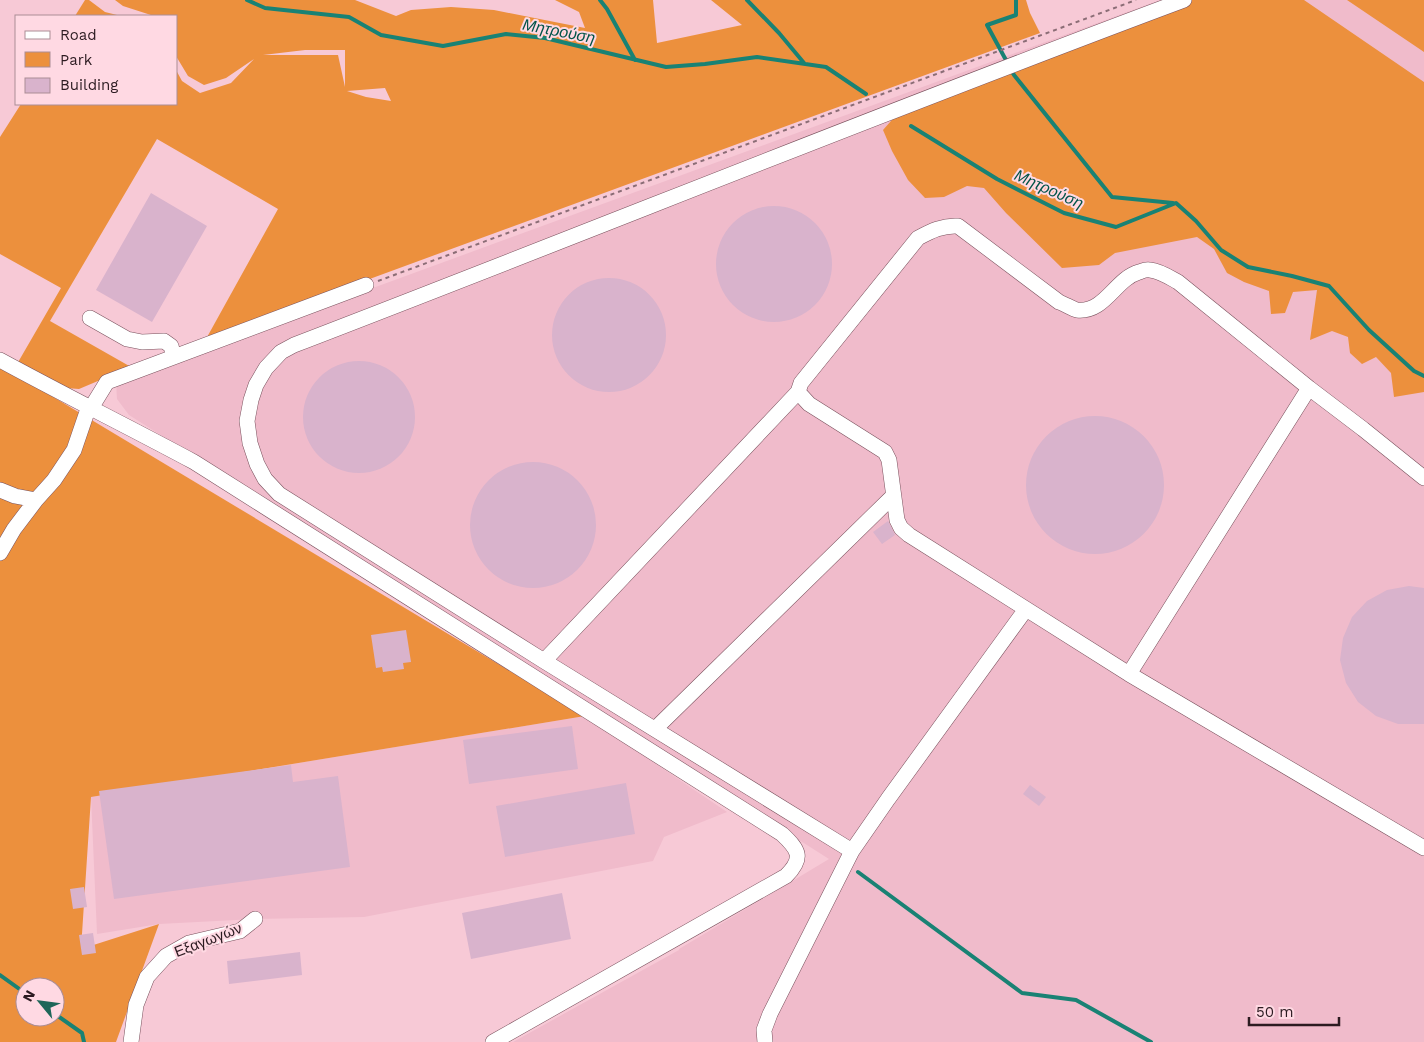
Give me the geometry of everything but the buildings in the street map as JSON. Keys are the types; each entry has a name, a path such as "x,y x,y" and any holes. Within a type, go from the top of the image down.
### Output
{"street":[{"path":"852,851 544,662 279,494 265,479 250,443 247,421 256,385 273,359 294,345 403,304 1043,52 1184,0"},
{"path":"544,662 798,392 801,384 918,238 934,229 958,226 1060,302 1076,310 1090,309 1103,301 1118,285 1134,273 1148,269 1162,273 1178,282 1424,478"},
{"path":"0,553 14,529 54,480 74,450 90,407 107,382 366,286"},
{"path":"90,318 127,340 142,342 164,341 171,346 174,357"},
{"path":"0,360 194,462 782,834 794,846 798,856 794,868 786,876 493,1042"},
{"path":"1129,674 1309,388"},
{"path":"798,392 809,404 885,452 890,460 897,520 901,528 909,535 1129,674 1424,848"},
{"path":"0,490 15,496 36,500"},
{"path":"655,729 893,496"},
{"path":"765,1042 764,1030 770,1014 852,851 1026,609"},
{"name":"Εξαγωγών","path":"131,1042 136,1005 146,977 166,956 189,944 240,931 255,919"}],"path":[{"path":"366,286 1136,0"}],"shaded area":[{"path":"1160,0 1424,0 1424,1042 513,1042 679,950 829,859 129,415 117,399 116,382"},
{"path":"585,716 727,812 664,837 653,861 364,917 255,919 159,924 97,934 91,797"}],"green space":[{"path":"85,0 89,0 105,12 117,15 76,15"},
{"path":"115,0 355,0 396,16 411,10 451,7 494,10 585,28 579,12 555,0 653,0 657,43 742,25 711,0 1026,0 1040,33 206,339 278,209 157,139 50,321 131,367 79,389 66,388 17,364 61,288 0,254 0,137 20,105 178,105 178,74 182,81 200,93 231,83 254,59 226,78 204,85 188,76 178,59 178,15 151,15 123,6","holes":["305,50 345,50 345,87 338,55 263,55","385,88 391,101 366,97 347,91"]},
{"path":"1185,0 1304,0 1424,82 1424,392 1394,397 1391,373 1376,357 1362,364 1350,353 1348,337 1332,331 1310,340 1317,290 1293,292 1285,313 1271,314 1269,291 1244,282 1227,273 1214,249 1197,237 1115,253 1099,265 1062,268 1006,213 984,188 967,186 944,197 925,198 908,180 883,130 906,104"},
{"path":"1347,0 1424,0 1424,52"},
{"path":"0,365 585,716 91,797 81,949 159,924 116,1042 0,1042"}],"waterway":[{"name":"Μητρούση","path":"247,0 265,8 349,17 381,35 443,46 506,34 545,38 666,67 757,57 826,67 866,94"},
{"name":"Μητρούση","path":"600,0 607,9 635,60"},
{"name":"Μητρούση","path":"747,0 779,33 804,63"},
{"path":"1007,62 987,25 1016,15 1016,0"},
{"path":"1010,69 1112,197 1173,203"},
{"name":"Μητρούση","path":"911,126 997,179 1064,213 1116,227 1176,203 1196,221 1221,250 1248,267 1329,286 1369,330 1414,371 1424,376"},
{"path":"858,872 1022,993 1076,1000 1151,1042"},
{"path":"0,975 15,986"},
{"path":"65,1021 82,1033 84,1042"}]}
